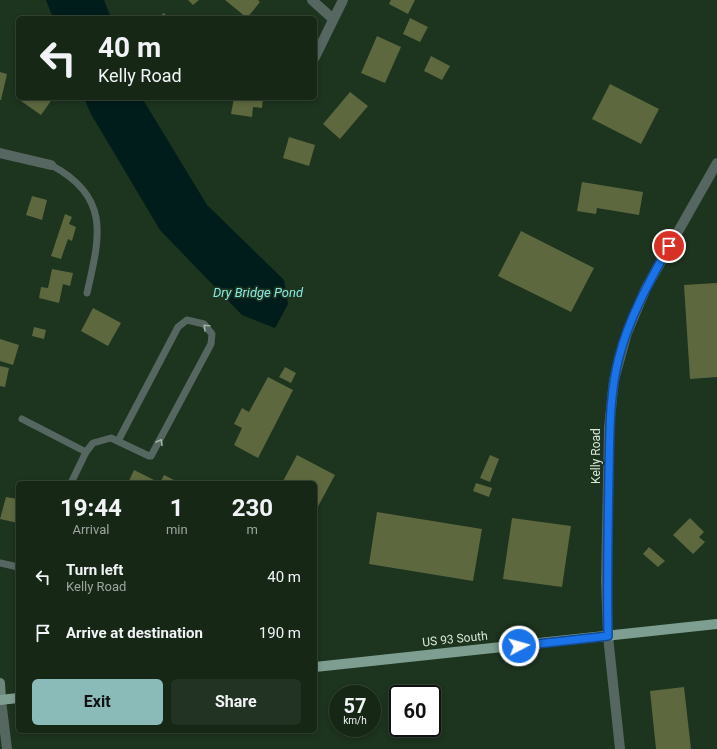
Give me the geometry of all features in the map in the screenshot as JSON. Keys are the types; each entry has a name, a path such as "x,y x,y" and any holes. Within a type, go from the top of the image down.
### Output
{"main road":[{"name":"US 93 South","path":"317,667 717,624"},
{"path":"1,700 16,698"}],"street":[{"path":"312,0 334,19"},
{"path":"317,52 343,0"},
{"path":"0,153 52,165"},
{"name":"Kelly Road","path":"620,749 608,636 606,580 610,404 619,356 636,310 646,288 717,163"},
{"path":"0,683 7,749"}],"lane":[{"path":"52,165 70,175 88,195 98,221 95,258 87,293"},
{"path":"72,481 86,452 91,444 96,441 111,438 151,456 211,344 212,334 204,324 193,320 187,320 178,327 118,441"},
{"path":"22,419 86,452"},
{"path":"0,563 16,567"}],"water":[{"path":"46,0 104,0 110,16 52,16"},
{"name":"Dry Bridge Pond","path":"85,100 143,100 207,205 284,280 288,304 275,328 242,315 160,230 91,114"}],"building":[{"path":"188,0 199,0 193,5"},
{"path":"225,0 258,0 260,2 249,16 245,16"},
{"path":"391,0 415,0 408,14 389,4"},
{"path":"410,18 428,27 420,42 403,34"},
{"path":"377,36 401,47 385,83 361,73"},
{"path":"431,56 450,66 442,80 424,71"},
{"path":"0,72 7,74 1,100 0,100"},
{"path":"610,84 659,109 641,144 592,119"},
{"path":"350,92 368,106 340,139 323,124"},
{"path":"22,100 52,100 41,115"},
{"path":"234,100 263,100 262,108 253,107 252,117 231,114"},
{"path":"289,137 315,145 309,166 283,158"},
{"path":"582,182 643,192 639,215 597,208 596,214 577,211"},
{"path":"32,196 47,200 42,220 26,215"},
{"path":"65,214 72,217 69,224 76,227 72,241 68,239 61,259 51,256"},
{"path":"521,231 594,268 571,312 498,276"},
{"path":"52,269 73,273 70,286 63,284 59,303 39,298 41,287 48,288"},
{"path":"717,283 717,377 690,379 684,285"},
{"path":"93,308 121,323 108,346 81,331"},
{"path":"34,327 46,330 44,339 32,336"},
{"path":"0,339 19,345 13,365 0,361"},
{"path":"0,366 9,368 5,387 0,386"},
{"path":"285,367 296,373 291,383 279,377"},
{"path":"268,377 293,390 258,458 234,445 242,428 234,424 242,408 249,412"},
{"path":"297,455 335,475 317,508 317,481 283,481"},
{"path":"490,455 499,459 490,482 480,478"},
{"path":"134,470 156,481 129,481"},
{"path":"164,475 176,481 161,481"},
{"path":"476,483 492,488 489,497 473,491"},
{"path":"6,497 16,499 16,523 0,519"},
{"path":"377,512 482,529 473,581 369,564"},
{"path":"512,518 571,526 562,587 503,579"},
{"path":"690,518 704,532 699,537 705,542 693,554 673,535"},
{"path":"649,547 665,561 658,567 643,554"},
{"path":"684,687 691,749 656,749 650,691"}],"route":[{"path":"519,646 608,636 606,580 610,404 619,356 627,333 646,288 669,246"}]}
